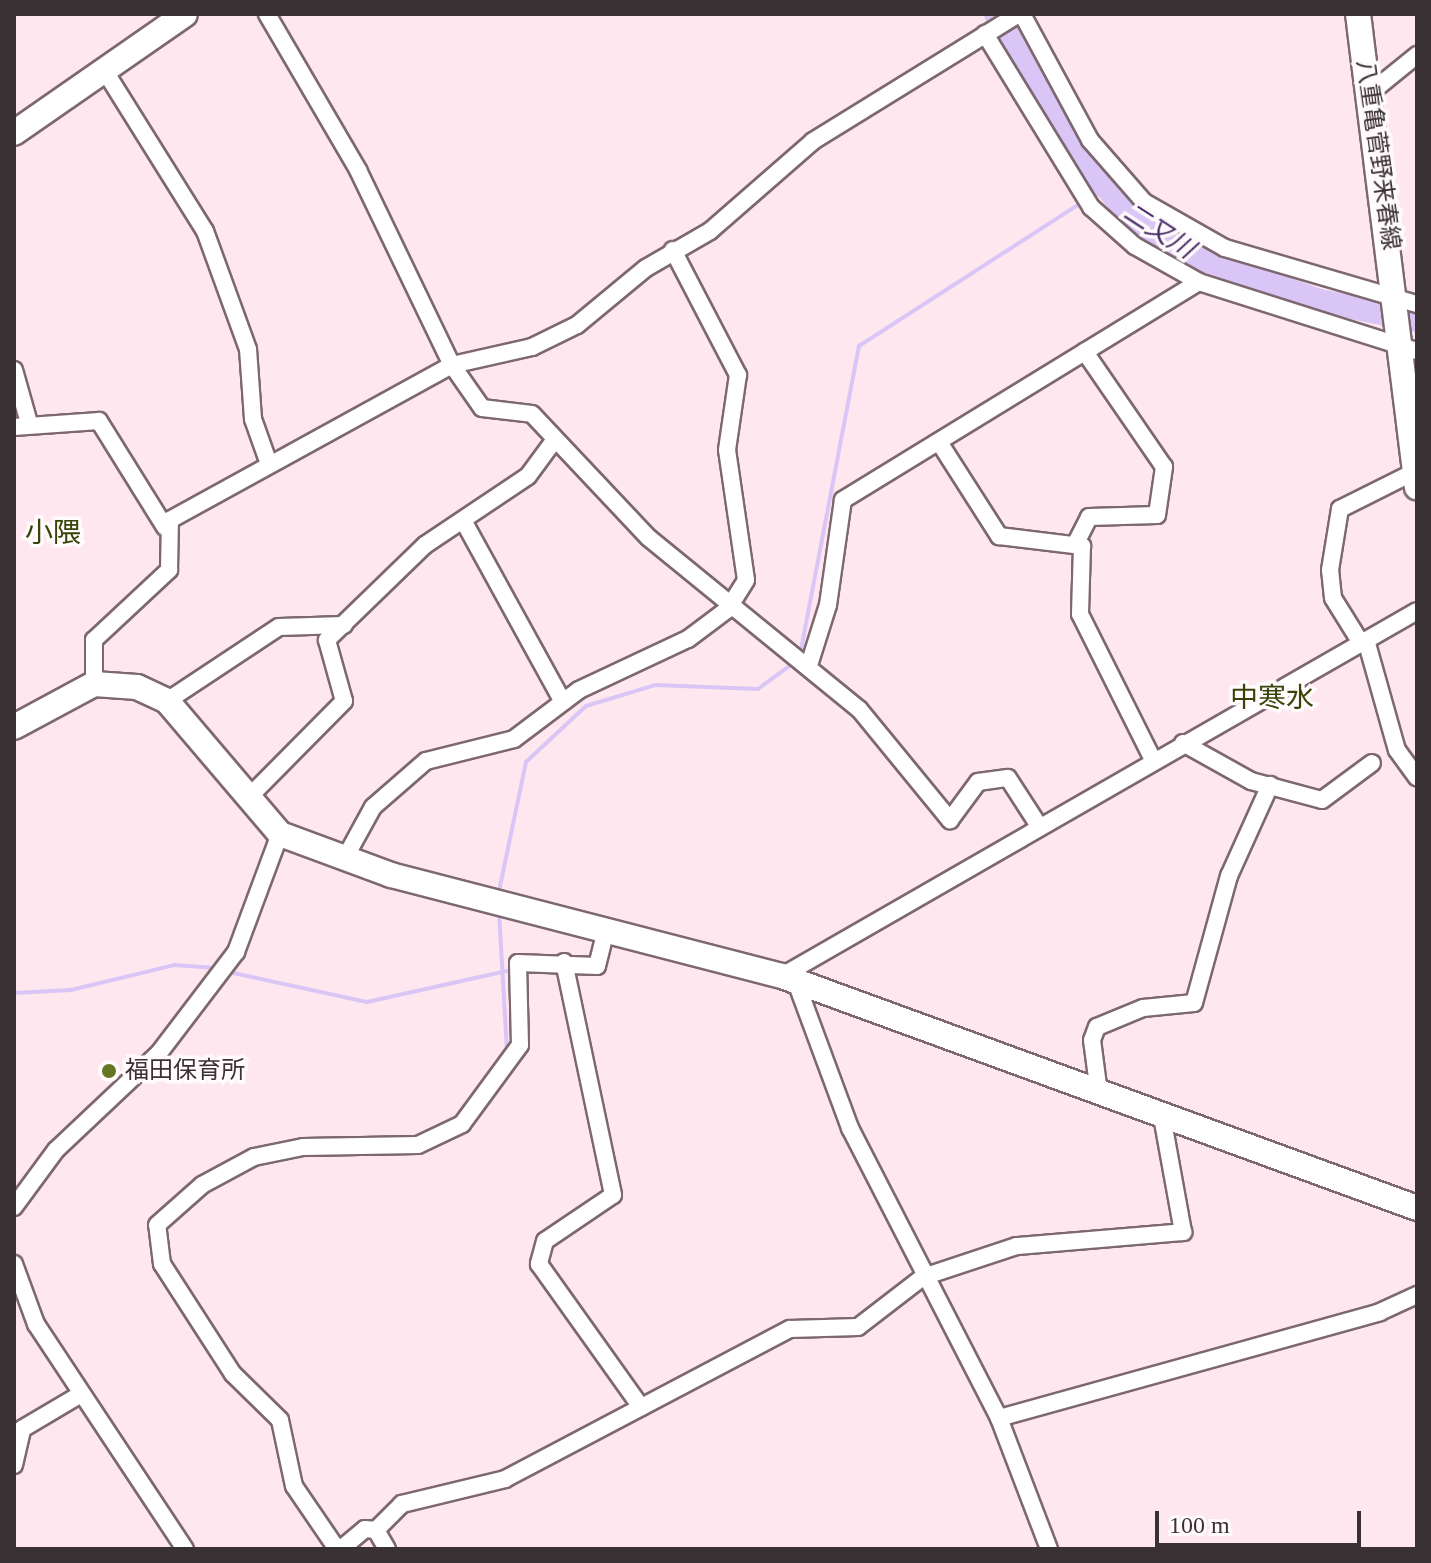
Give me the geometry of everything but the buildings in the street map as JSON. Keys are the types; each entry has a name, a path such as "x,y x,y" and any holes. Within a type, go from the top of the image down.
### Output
{"street":[{"path":"14,133 103,68 185,14"},
{"path":"267,14 358,170 452,365 482,408 518,407 728,609 810,662 859,709 950,820 978,782 1008,778 1039,826"},
{"path":"165,527 269,464 452,365 532,347 577,325 673,250 710,231 813,141 1020,14 1090,140 1144,202 1225,248 1408,301"},
{"name":"八重亀菅野来春線","path":"1358,14 1369,94 1408,301 1416,480"},
{"path":"985,34 1091,207 1135,246 1199,282 1411,350"},
{"path":"1369,94 1417,55"},
{"path":"103,68 205,231 248,349 250,399 269,464"},
{"path":"345,858 399,780 448,753 514,739 563,702 660,656 728,609 748,569 728,467 738,375 673,250"},
{"path":"810,662 828,605 843,500 1199,282"},
{"path":"1076,543 1097,514 1157,515 1164,467 1085,352"},
{"path":"14,370 22,425 105,425 165,527 175,556 169,570 94,640 94,684"},
{"path":"249,797 340,710 345,692 325,649 344,625 425,545 464,522 528,476 553,442"},
{"path":"939,442 999,536 1076,543"},
{"path":"1416,480 1340,509 1330,570 1333,598 1364,641 1397,750 1417,778"},
{"path":"464,522 563,702"},
{"path":"1076,543 1084,571 1080,614 1153,760"},
{"path":"789,979 1039,826 1417,611"},
{"path":"167,701 279,627 344,625"},
{"path":"14,727 94,684 137,687 167,701 280,834 345,858 789,979 1417,1208"},
{"path":"1183,743 1270,785 1328,800 1372,763"},
{"path":"1099,1093 1092,1040 1097,1027 1143,1008 1194,1003 1229,876 1270,785"},
{"path":"14,1207 56,1150 159,1053 236,952 280,834"},
{"path":"376,1530 365,1529 339,1549 294,1486 280,1420 233,1374 162,1264 164,1239 157,1225 189,1193 254,1157 303,1147 418,1145 462,1124 520,1045 518,963 564,962 597,966 606,931"},
{"path":"564,962 613,1195 545,1241 539,1264 641,1407"},
{"path":"789,979 850,1128 923,1277 999,1418 1049,1549"},
{"path":"376,1530 402,1504 505,1479 790,1329 858,1327 923,1277 1017,1246 1183,1232 1162,1116"},
{"path":"14,1264 20,1295 81,1394 185,1549"},
{"path":"999,1418 1380,1312 1417,1295"},
{"path":"14,1465 22,1429 81,1394"},
{"path":"376,1530 387,1549"}],"waterway":[{"name":"二又川","path":"996,14 1078,155 1136,221 1180,251 1320,301 1417,320"},
{"path":"1092,197 1103,190"},
{"path":"800,655 859,346 1084,201"},
{"path":"498,896 526,762 586,706 655,685 758,689 795,662"},
{"path":"499,912 507,1051"},
{"path":"14,993 71,990 174,965 217,968"},
{"path":"229,972 367,1002 507,971"},
{"path":"430,1148 446,1140"},
{"path":"362,1154 405,1153"},
{"path":"289,1491 327,1549"}],"place":[{"name":"福田保育所","path":"109,1071"}],"district":[{"name":"小隈","path":"53,533"},
{"name":"中寒水","path":"1272,698"}]}
